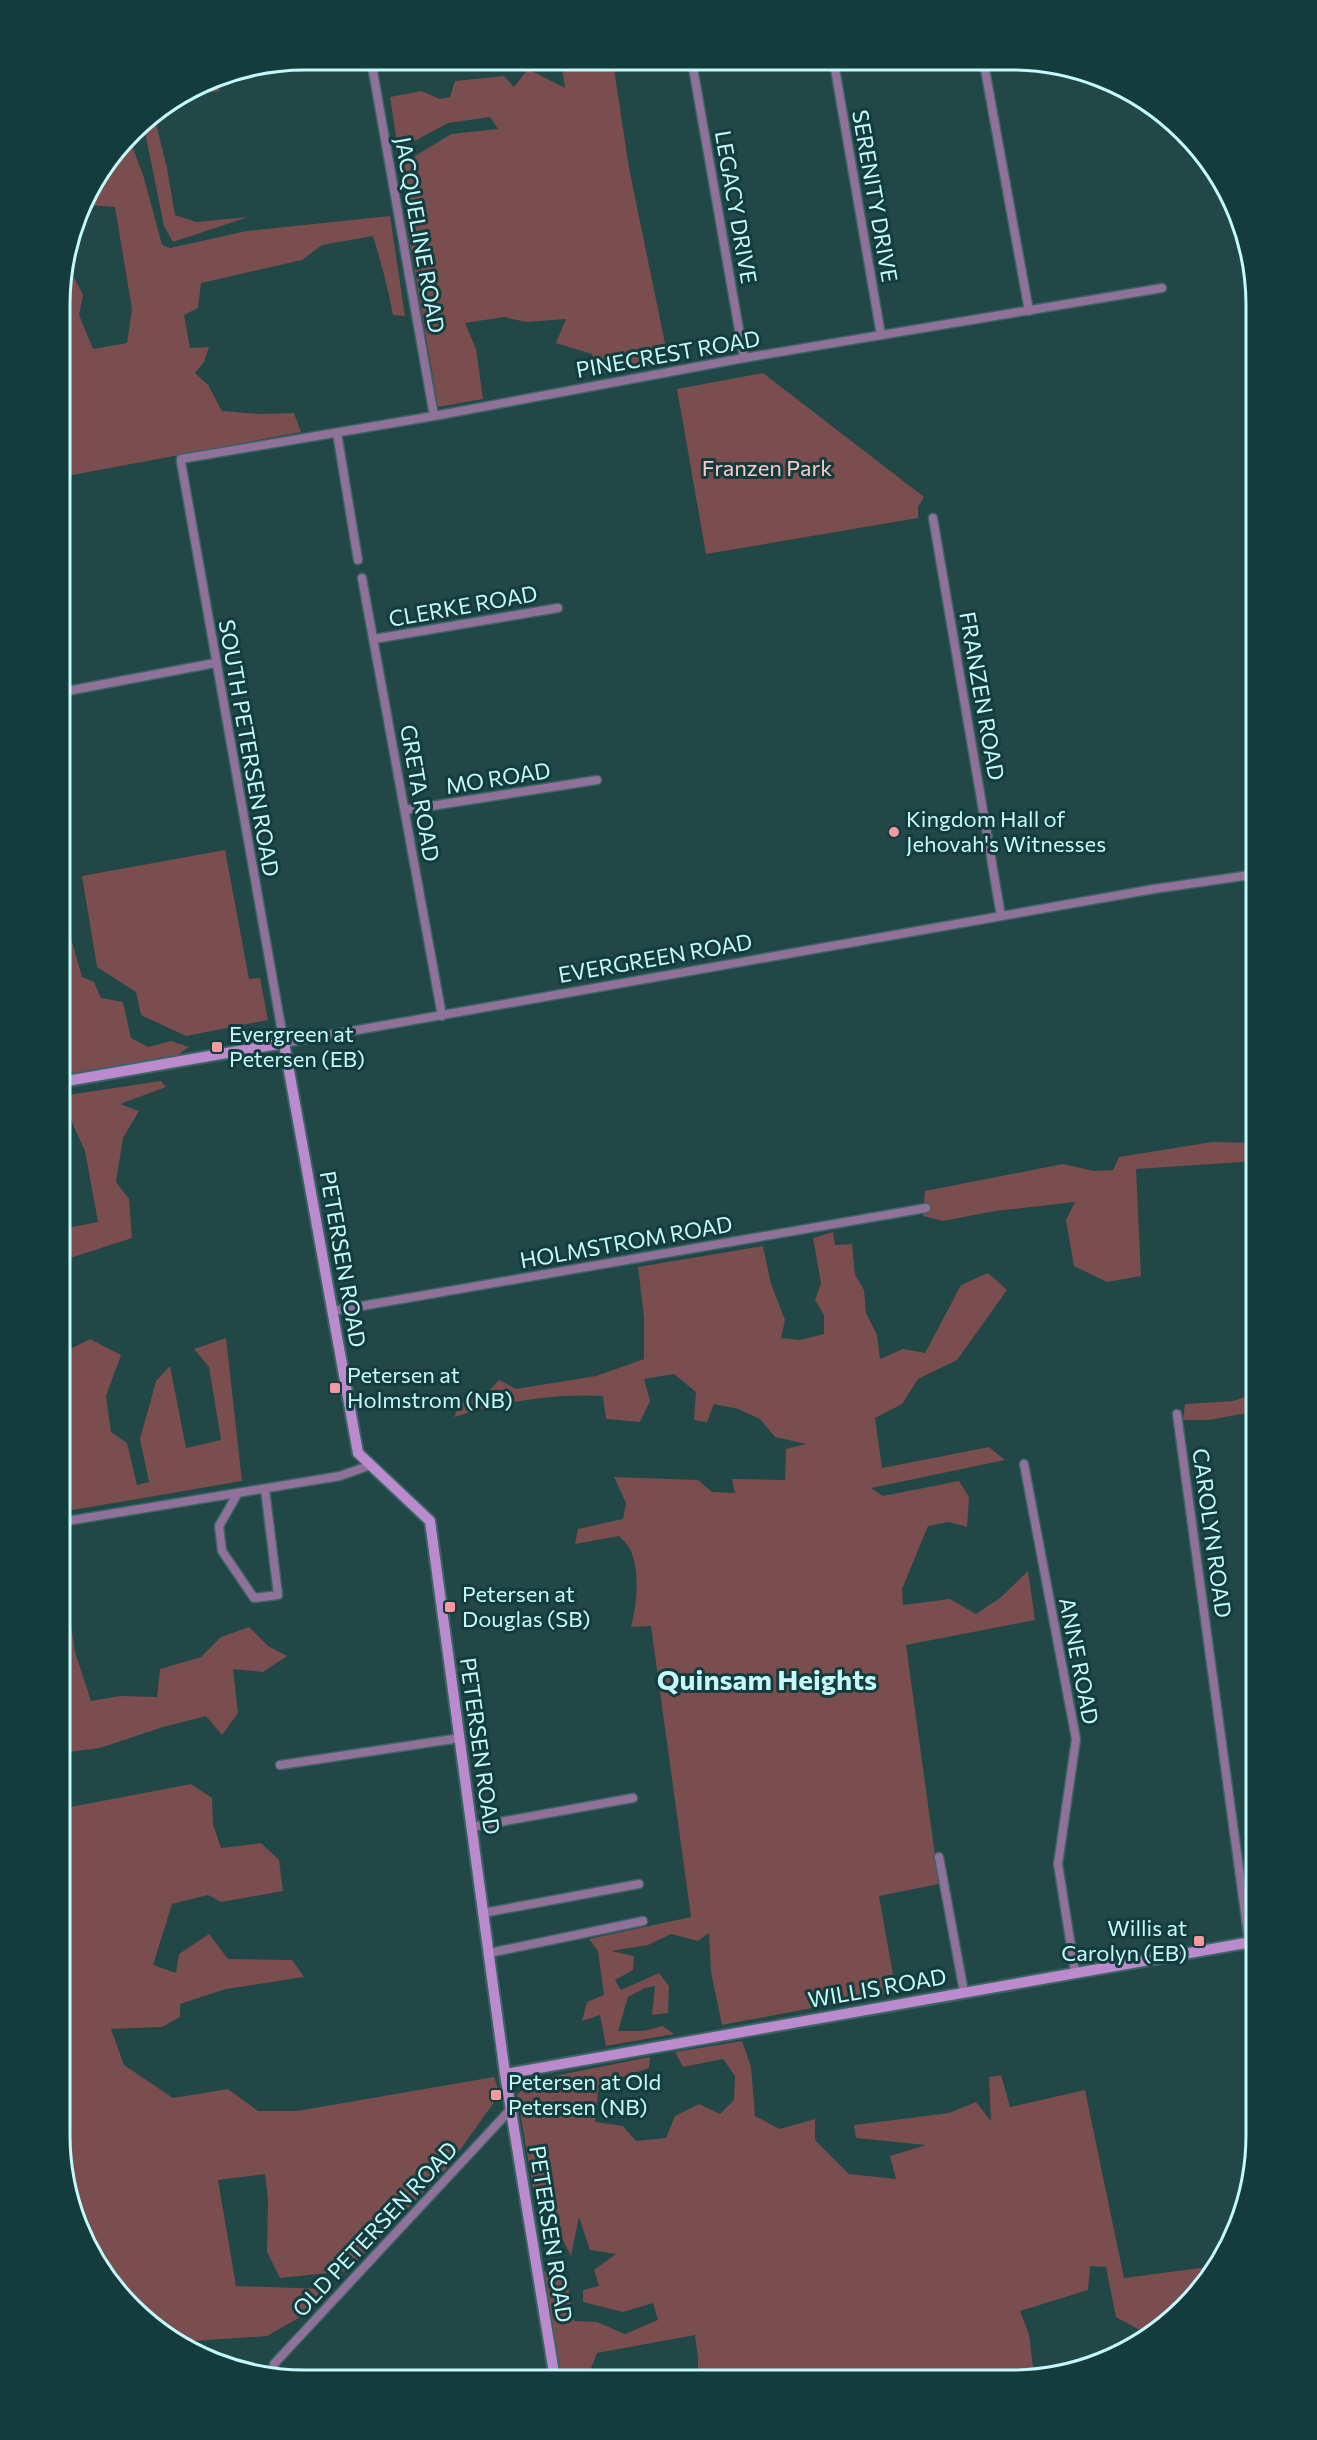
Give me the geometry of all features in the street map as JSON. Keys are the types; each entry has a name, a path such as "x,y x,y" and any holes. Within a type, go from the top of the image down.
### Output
{"street":[{"name":"JACQUELINE ROAD","path":"373,70 434,416"},
{"name":"LEGACY DRIVE","path":"693,70 744,358"},
{"name":"SERENITY DRIVE","path":"835,70 881,335"},
{"path":"985,70 1029,311"},
{"name":"PINECREST ROAD","path":"181,459 434,416 744,358 1162,288"},
{"path":"337,433 358,560"},
{"name":"SOUTH PETERSEN ROAD","path":"181,459 284,1043"},
{"name":"FRANZEN ROAD","path":"933,518 1001,916"},
{"name":"GRETA ROAD","path":"362,578 442,1016"},
{"name":"CLERKE ROAD","path":"374,639 558,608"},
{"path":"70,691 216,663"},
{"name":"MO ROAD","path":"405,810 597,780"},
{"name":"EVERGREEN ROAD","path":"70,1080 1001,916 1246,876"},
{"name":"PETERSEN ROAD","path":"284,1043 358,1453 430,1521 505,2074 554,2370"},
{"name":"HOLMSTROM ROAD","path":"333,1311 926,1208"},
{"name":"CAROLYN ROAD","path":"1178,1414 1246,1892"},
{"name":"ANNE ROAD","path":"1024,1464 1076,1739 1058,1864 1075,1972"},
{"path":"70,1521 340,1476 371,1465"},
{"path":"238,1493 219,1526 222,1551 254,1598 278,1595 265,1489"},
{"path":"280,1765 460,1738"},
{"path":"471,1827 633,1797"},
{"path":"939,1857 964,1992"},
{"path":"483,1913 639,1884"},
{"path":"489,1953 643,1921"},
{"name":"WILLIS ROAD","path":"505,2074 1246,1942"},
{"name":"OLD PETERSEN ROAD","path":"275,2367 274,2364 511,2109"}],"green space":[{"path":"527,70 565,88 562,70 614,70 629,168 669,363 599,374 592,354 556,343 566,319 526,322 504,317 465,323 476,349 483,399 438,407 406,220 404,163 451,134 498,129 490,117 448,123 398,150 390,97 421,91 440,99 450,97 455,81 504,76 514,87"},
{"path":"219,87 219,91 206,93"},
{"path":"156,125 175,215 196,222 248,217 173,242 164,226 145,134"},
{"path":"136,143 133,148 144,178 162,245 170,248 247,231 390,216 405,316 393,315 373,236 322,245 302,260 201,283 198,308 184,315 190,348 209,347 204,362 195,373 208,385 222,411 260,414 294,413 301,432 70,475 70,306 73,277 83,295 79,315 93,349 127,343 132,309 115,207 93,205 110,175"},
{"name":"Franzen Park","path":"763,373 924,497 918,507 918,518 706,554 677,389"},
{"path":"225,850 249,979 260,978 268,1020 186,1036 141,1015 136,992 97,967 82,876"},
{"path":"70,935 82,977 94,982 101,998 123,1002 131,1038 148,1047 171,1041 189,1047 175,1057 70,1074"},
{"path":"161,1081 166,1087 120,1104 139,1111 123,1138 116,1182 129,1199 132,1238 70,1258 70,1227 98,1222 85,1151 70,1118 70,1095"},
{"path":"1212,1142 1246,1143 1246,1162 1136,1169 1141,1276 1107,1282 1074,1266 1066,1220 1075,1202 995,1211 943,1221 923,1216 925,1191 1063,1164 1094,1171 1113,1170 1119,1157"},
{"path":"833,1232 835,1245 852,1244 855,1275 864,1290 866,1313 877,1335 880,1359 903,1349 925,1353 961,1285 988,1273 1007,1290 957,1360 918,1379 902,1404 875,1418 882,1468 989,1447 1005,1460 871,1488 883,1496 959,1481 969,1497 967,1527 949,1522 928,1526 902,1589 903,1605 950,1599 976,1614 1000,1598 1028,1571 1035,1620 906,1645 939,1884 879,1896 896,1992 722,2025 711,1972 709,1933 698,1941 671,1934 648,1945 611,1951 634,1956 633,1970 615,1980 621,1990 659,1973 669,1986 668,2013 652,2015 655,1986 645,1988 628,1997 618,2031 643,2031 662,2026 674,2034 606,2046 600,2015 582,2021 587,2002 604,1995 598,1951 589,1939 691,1917 651,1626 631,1627 637,1589 634,1560 629,1547 619,1536 575,1544 578,1529 623,1519 626,1503 614,1477 698,1480 712,1492 735,1493 732,1479 785,1480 786,1449 806,1444 775,1437 760,1419 738,1409 714,1404 707,1422 694,1420 696,1392 674,1374 644,1379 650,1401 640,1422 606,1419 603,1396 584,1395 527,1400 454,1417 461,1402 487,1393 499,1380 516,1389 596,1376 644,1359 644,1317 638,1267 763,1246 771,1284 785,1320 781,1338 800,1340 824,1334 824,1315 815,1300 821,1283 813,1238"},
{"path":"226,1338 242,1481 70,1510 70,1349 90,1339 121,1355 106,1396 111,1432 127,1443 137,1485 149,1482 140,1439 156,1381 170,1366 186,1448 221,1440 209,1367 194,1349"},
{"path":"1246,1397 1246,1413 1209,1420 1183,1420 1185,1404 1233,1401"},
{"path":"70,1618 75,1652 91,1701 120,1696 157,1697 160,1669 201,1657 221,1637 249,1627 268,1646 287,1656 263,1672 233,1669 238,1713 222,1735 206,1716 163,1727 100,1748 70,1752"},
{"path":"191,1784 212,1798 213,1824 221,1848 261,1843 279,1860 283,1891 221,1902 208,1895 172,1904 153,1965 176,1973 179,1954 209,1934 228,1959 292,1960 304,1977 226,1989 180,2004 180,2017 162,2027 111,2029 124,2065 173,2098 228,2089 258,2111 297,2111 494,2077 500,2094 447,2168 347,2271 280,2278 267,2252 268,2200 265,2174 218,2180 236,2286 327,2289 302,2316 267,2336 194,2341 175,2330 139,2301 119,2277 102,2252 88,2224 75,2180 70,2134 70,1807"},
{"path":"742,2041 751,2067 755,2116 780,2129 815,2119 815,2140 849,2174 896,2179 890,2156 926,2145 856,2138 854,2125 949,2113 976,2102 991,2121 989,2077 1001,2075 1010,2107 1085,2090 1124,2278 1205,2267 1178,2301 1140,2331 1116,2317 1106,2267 1090,2266 1088,2290 1020,2311 1029,2334 1033,2368 698,2370 695,2335 597,2353 590,2370 558,2370 542,2271 566,2276 574,2321 597,2322 625,2334 658,2320 653,2303 623,2312 583,2302 583,2290 599,2286 594,2270 616,2254 590,2250 579,2217 571,2256 554,2222 549,2203 535,2201 517,2094 534,2080 650,2057 649,2068 623,2077 598,2091 595,2122 623,2126 636,2141 666,2138 675,2116 699,2104 720,2114 734,2100 735,2076 723,2059 683,2067 675,2052"}],"place":[{"name":"Kingdom Hall of Jehovah's Witnesses","path":"894,832"},
{"name":"Evergreen at Petersen (EB)","path":"217,1047"},
{"name":"Petersen at Holmstrom (NB)","path":"335,1388"},
{"name":"Petersen at Douglas (SB)","path":"450,1607"},
{"name":"Willis at Carolyn (EB)","path":"1199,1941"},
{"name":"Petersen at Old Petersen (NB)","path":"496,2095"}],"district":[{"name":"Quinsam Heights","path":"767,1680"}]}
